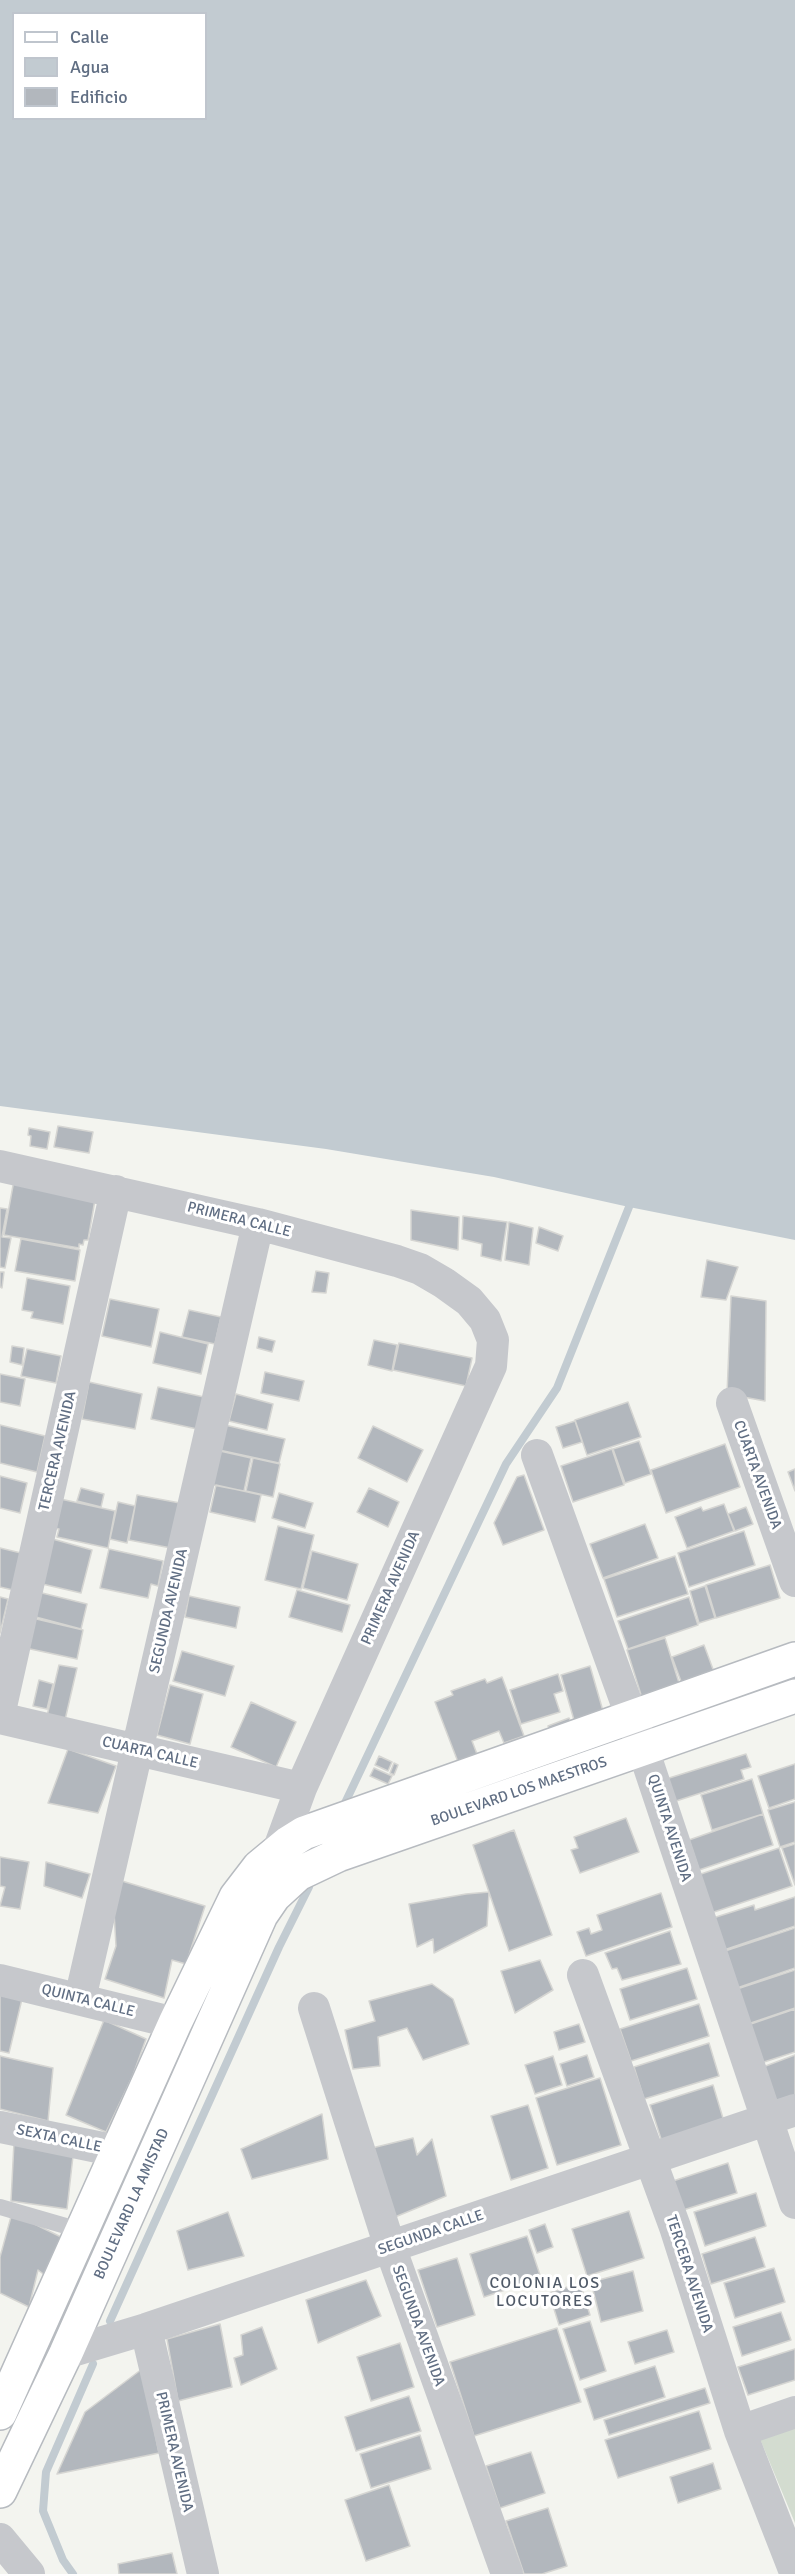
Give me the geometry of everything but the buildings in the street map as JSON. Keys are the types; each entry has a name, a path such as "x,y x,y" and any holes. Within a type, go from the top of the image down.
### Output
{"street":[{"name":"PRIMERA CALLE","path":"0,1166 258,1224 412,1266 469,1301"},
{"name":"TERCERA AVENIDA","path":"0,1711 116,1191"},
{"name":"SEGUNDA AVENIDA","path":"80,1999 258,1224"},
{"name":"PRIMERA AVENIDA","path":"288,1862 301,1788 491,1366 493,1340 485,1320 469,1301"},
{"name":"CUARTA AVENIDA","path":"732,1403 795,1581"},
{"name":"QUINTA AVENIDA","path":"537,1455 643,1749 781,2114 795,2203"},
{"name":"BOULEVARD LOS MAESTROS","path":"261,1916 274,1896 288,1862 304,1833 795,1659"},
{"name":"BOULEVARD LOS MAESTROS","path":"288,1862 338,1855 795,1696"},
{"name":"CUARTA CALLE","path":"0,1719 301,1788"},
{"path":"0,2413 175,2023 236,1897 259,1867 288,1862"},
{"name":"BOULEVARD LA AMISTAD","path":"0,2491 66,2353 261,1916"},
{"name":"TERCERA AVENIDA","path":"583,1976 651,2158 740,2431 795,2572"},
{"name":"QUINTA CALLE","path":"0,1980 175,2023"},
{"name":"SEGUNDA AVENIDA","path":"314,2008 390,2247 507,2574"},
{"name":"SEGUNDA CALLE","path":"66,2353 146,2329 781,2114"},
{"name":"SEXTA CALLE","path":"0,2127 117,2151"},
{"name":"PRIMERA AVENIDA","path":"146,2329 203,2574"},
{"path":"740,2431 795,2412"},
{"path":"0,2539 29,2574"}],"lane":[{"path":"0,2206 83,2231"}],"shaded area":[{"path":"795,2427 795,2523 760,2439"}],"water":[{"path":"0,0 795,0 795,1240 494,1177 326,1149 0,1106"}],"waterway":[{"path":"345,1803 506,1464 557,1388 629,1207"},
{"path":"110,2321 279,1947 309,1887"},
{"path":"73,2574 63,2560 43,2511 46,2472 93,2364"}],"district":[{"name":"COLONIA LOS LOCUTORES","path":"545,2293"}]}
